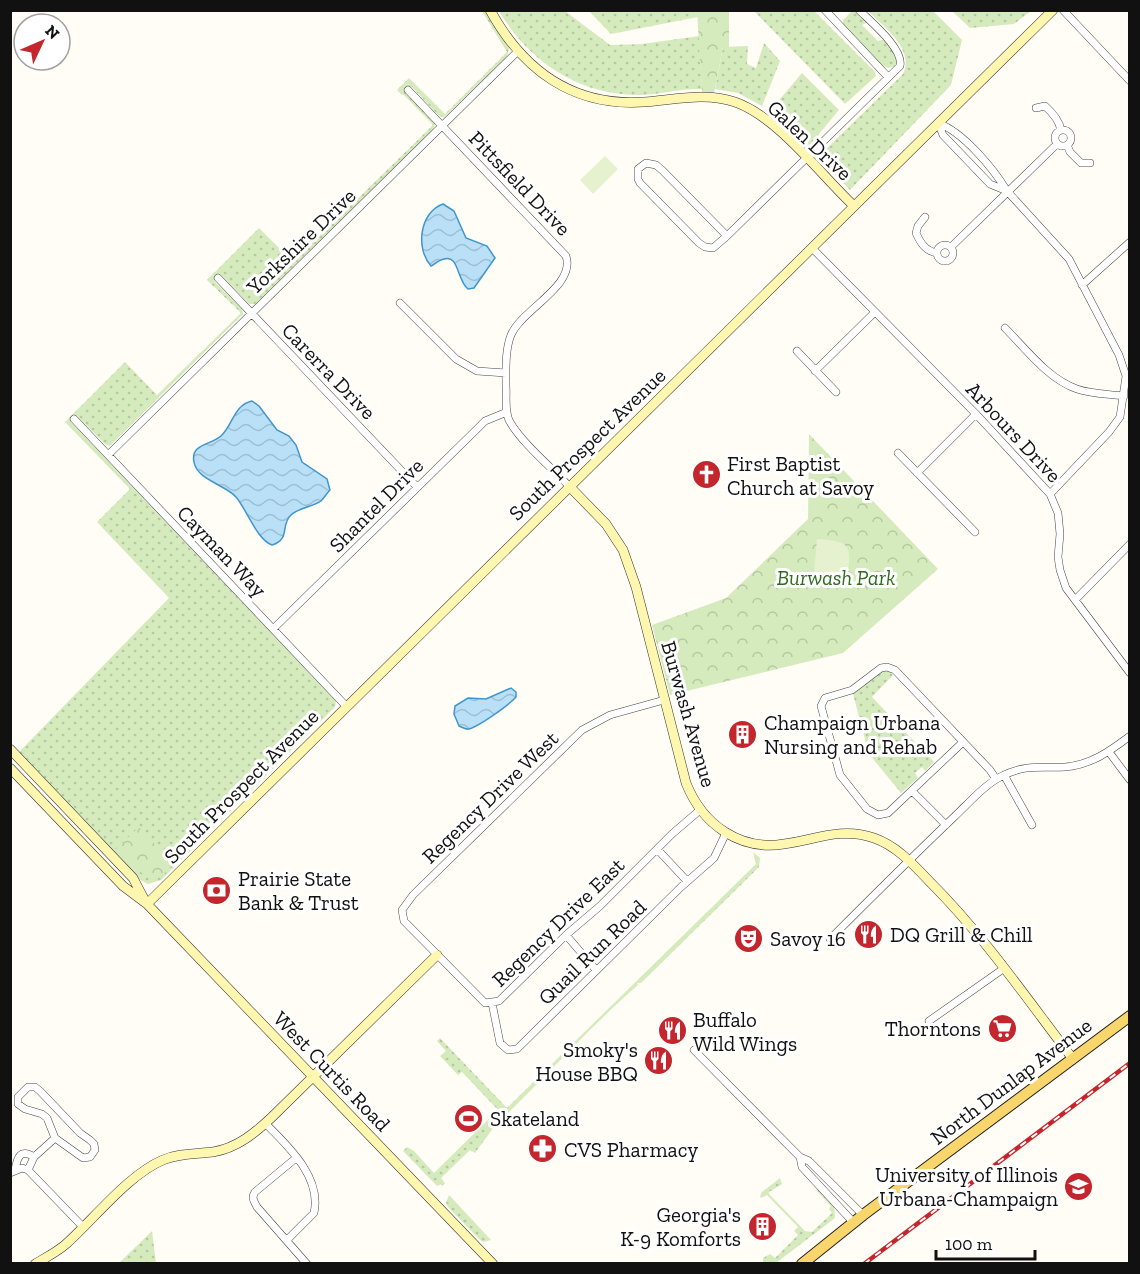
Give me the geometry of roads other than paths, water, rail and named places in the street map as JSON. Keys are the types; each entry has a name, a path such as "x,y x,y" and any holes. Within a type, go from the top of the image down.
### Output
{"main road":[{"name":"Galen Drive","path":"490,10 517,52 550,79 577,93 602,100 628,103 702,97 734,102 756,112 767,120 854,206"},
{"name":"South Prospect Avenue","path":"147,904 1053,10"},
{"name":"Burwash Avenue","path":"569,486 606,524 623,550 636,587 686,783 700,810 726,833 744,842 769,846 788,845 830,835 854,833 884,842 909,861 960,914 1073,1059"},
{"name":"West Curtis Road","path":"10,749 133,878 147,904"},
{"name":"West Curtis Road","path":"10,768 123,886 147,904 492,1263"},
{"path":"34,1263 58,1250 130,1183 154,1164 173,1156 215,1152 230,1148 247,1138 313,1077 437,955"},
{"name":"North Dunlap Avenue","path":"802,1263 1130,1016"}],"street":[{"path":"825,10 888,77"},
{"path":"727,236 656,165 646,163 638,169 640,183 699,243 713,248 727,236 900,66 899,55 859,10"},
{"path":"1063,10 1130,81"},
{"name":"Yorkshire Drive","path":"108,454 517,52"},
{"name":"Pittsfield Drive","path":"408,90 564,253 568,261 565,277 511,334 506,373 509,421 569,486"},
{"path":"1036,108 1046,106 1060,123 1060,130 1055,136 1057,144"},
{"path":"938,123 950,128 976,153 999,178 1006,191 1069,259 1119,355 1126,376 1120,417 1116,424 1050,494"},
{"path":"938,123 943,135 990,184 1006,191"},
{"path":"1060,130 1066,130 1071,136 1071,141 1067,146"},
{"path":"1057,144 1067,146"},
{"path":"951,247 1006,191 1057,144"},
{"path":"1067,146 1081,163 1090,164"},
{"path":"969,162 976,153"},
{"path":"925,217 916,233 930,252 937,253"},
{"path":"1082,285 1130,242"},
{"path":"937,253 942,245 951,247"},
{"path":"937,253 940,259 947,261 954,254 951,247"},
{"name":"Arbours Drive","path":"812,248 976,414 1050,494 1055,502 1059,524 1058,557 1066,588 1130,673"},
{"name":"Carerra Drive","path":"218,278 417,487"},
{"path":"400,303 456,359 477,371 506,373"},
{"path":"815,370 875,312"},
{"path":"1005,328 1051,374 1066,385 1088,392 1124,396"},
{"path":"797,351 836,392"},
{"name":"Shantel Drive","path":"273,629 485,421 507,412"},
{"path":"917,473 976,414"},
{"name":"Cayman Way","path":"74,419 346,706"},
{"path":"898,453 975,532"},
{"path":"1075,600 1130,544"},
{"path":"963,742 884,815 872,813 837,770 821,706 825,698 852,690 881,668 891,668 895,670 963,742 996,779"},
{"name":"Regency Drive West","path":"437,955 405,921 402,910 413,895 591,723 610,715 664,700"},
{"path":"830,939 996,779 1034,766 1077,765 1090,762 1109,752 1130,736"},
{"path":"1109,752 1130,780"},
{"path":"1004,775 1032,825"},
{"path":"912,791 946,825"},
{"name":"Regency Drive East","path":"437,955 485,1004 499,1001 700,810"},
{"name":"Quail Run Road","path":"492,1004 500,1043 505,1049 517,1048 687,881 714,858 726,833"},
{"path":"657,849 687,881"},
{"path":"566,935 596,970"},
{"path":"929,1021 1003,969"},
{"path":"694,1050 800,1157 809,1161 863,1215"},
{"path":"28,1087 35,1087 40,1091 80,1133 94,1144 95,1150 90,1157 83,1158 55,1138 47,1118 18,1104 18,1097 28,1087"},
{"path":"265,1123 297,1158 313,1183 316,1207 314,1213 287,1240"},
{"path":"19,1170 55,1138"},
{"path":"34,1157 25,1153 21,1154 17,1158 19,1170 83,1227"},
{"path":"800,1157 802,1167 854,1223"},
{"path":"297,1158 253,1195 257,1207 307,1263"}],"water":[{"path":"443,204 454,211 466,238 487,246 495,258 474,288 468,289 464,285 453,260 444,259 431,266 423,250 422,231 425,222 435,208"},
{"path":"252,401 259,406 277,430 289,436 296,445 302,462 327,479 330,490 321,501 291,515 286,523 283,536 272,545 257,531 236,497 200,473 194,462 195,451 222,435 241,406"},
{"path":"511,688 516,692 516,697 485,721 467,729 459,726 454,714 455,706 468,698 486,699"}],"railway":[{"path":"864,1264 1130,1063"}],"place":[{"name":"First Baptist Church at Savoy","path":"706,475"},
{"name":"Champaign Urbana Nursing and Rehab","path":"743,734"},
{"name":"Prairie State Bank & Trust","path":"217,890"},
{"name":"DQ Grill & Chill","path":"869,934"},
{"name":"Savoy 16","path":"749,938"},
{"name":"Thorntons","path":"1002,1028"},
{"name":"Buffalo Wild Wings","path":"672,1031"},
{"name":"Smoky's House BBQ","path":"659,1061"},
{"name":"Skateland","path":"469,1118"},
{"name":"CVS Pharmacy","path":"543,1149"},
{"name":"University of Illinois Urbana-Champaign","path":"1079,1186"},
{"name":"Georgia's K-9 Komforts","path":"762,1226"}],"park label":[{"name":"Burwash Park","path":"836,577"}]}
